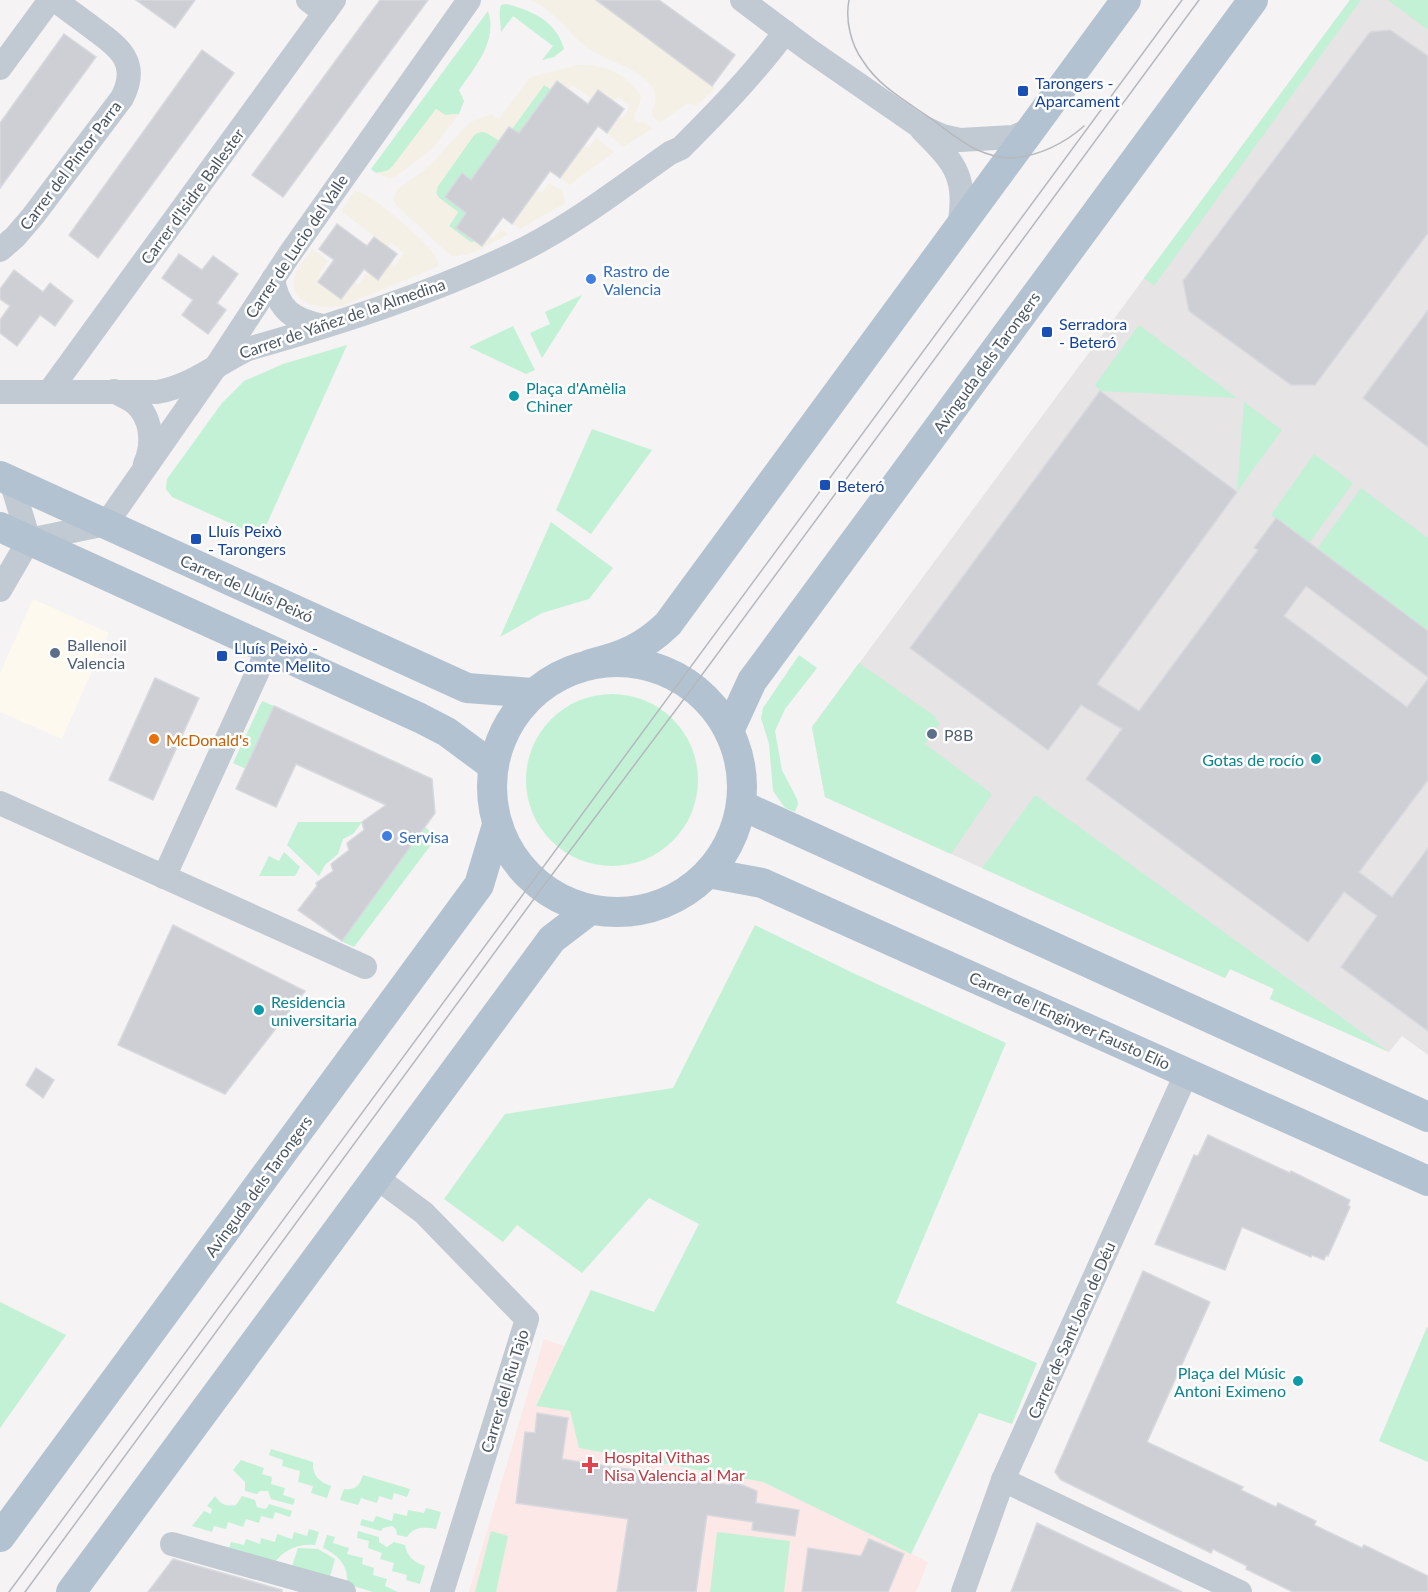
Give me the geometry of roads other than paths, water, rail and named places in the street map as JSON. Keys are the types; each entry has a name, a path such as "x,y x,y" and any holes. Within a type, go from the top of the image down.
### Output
{"main road":[{"path":"590,664 633,663 659,668 682,679 714,706 729,731 741,767 741,805 730,842 708,873 689,890 666,903 641,910 624,912 590,910 565,902 533,881 511,856 497,825 492,806 491,786 498,746 506,726 532,693 550,680 569,670 590,664 619,657 639,647 668,624 1126,0"},
{"name":"Avinguda dels Tarongers","path":"729,731 752,681 1253,0"},
{"name":"Carrer de Lluís Peixó","path":"6,478 467,688 532,693"},
{"path":"0,527 435,725 493,766"},
{"path":"741,805 1428,1117"},
{"name":"Avinguda dels Tarongers","path":"0,1537 479,885 497,825"},
{"name":"Carrer de l'Enginyer Fausto Elío","path":"708,873 762,883 1428,1181"},
{"path":"71,1592 552,939 590,910"}],"street":[{"path":"0,68 50,0"},
{"name":"Carrer del Pintor Parra","path":"0,250 33,216 122,98 129,85 130,72 126,59 117,46 55,0"},
{"name":"Carrer de Lucio del Valle","path":"106,524 215,368 273,279 469,0"},
{"path":"742,0 916,124 942,136 960,140 1013,137 1030,130"},
{"name":"Carrer d'Isidre Ballester","path":"48,392 322,4"},
{"name":"Carrer de Yáñez de la Almedina","path":"0,392 157,392 172,390 201,377 248,349 410,298 527,247 590,210 670,153 681,148 764,61 785,32"},
{"path":"916,124 951,160 960,180 963,202 959,228"},
{"path":"273,279 276,295 287,310 301,322 323,326"},
{"path":"114,391 134,402 145,416 151,445 140,477"},
{"path":"6,478 29,540"},
{"path":"0,590 29,540 106,524"},
{"path":"164,877 268,649"},
{"path":"0,803 365,967"},
{"name":"Carrer de Sant Joan de Déu","path":"963,1592 1003,1480 1187,1072"},
{"name":"Carrer del Riu Tajo","path":"377,1178 424,1213 527,1319 442,1592"},
{"path":"1003,1480 1240,1592"},
{"path":"172,1544 344,1592"}],"tram line":[{"path":"849,0 848,16 852,40 859,55 877,79 975,149 1006,158 1030,155 1059,144 1084,126"},
{"path":"9,1592 1182,0"},
{"path":"25,1592 1199,0"}],"place":[{"name":"Tarongers - Aparcament","path":"1023,91"},
{"name":"Rastro de Valencia","path":"591,279"},
{"name":"Serradora - Beteró","path":"1047,332"},
{"name":"Plaça d'Amèlia Chiner","path":"514,396"},
{"name":"Beteró","path":"825,485"},
{"name":"Lluís Peixò - Tarongers","path":"196,539"},
{"name":"Ballenoil Valencia","path":"55,653"},
{"name":"Lluís Peixò - Comte Melito","path":"222,656"},
{"name":"P8B","path":"932,734"},
{"name":"McDonald's","path":"154,739"},
{"name":"Gotas de rocío","path":"1316,759"},
{"name":"Servisa","path":"387,836"},
{"name":"Residencia universitaria","path":"259,1010"},
{"name":"Plaça del Músic Antoni Eximeno","path":"1298,1381"},
{"name":"Hospital Vithas Nisa Valencia al Mar","path":"590,1465"}]}
